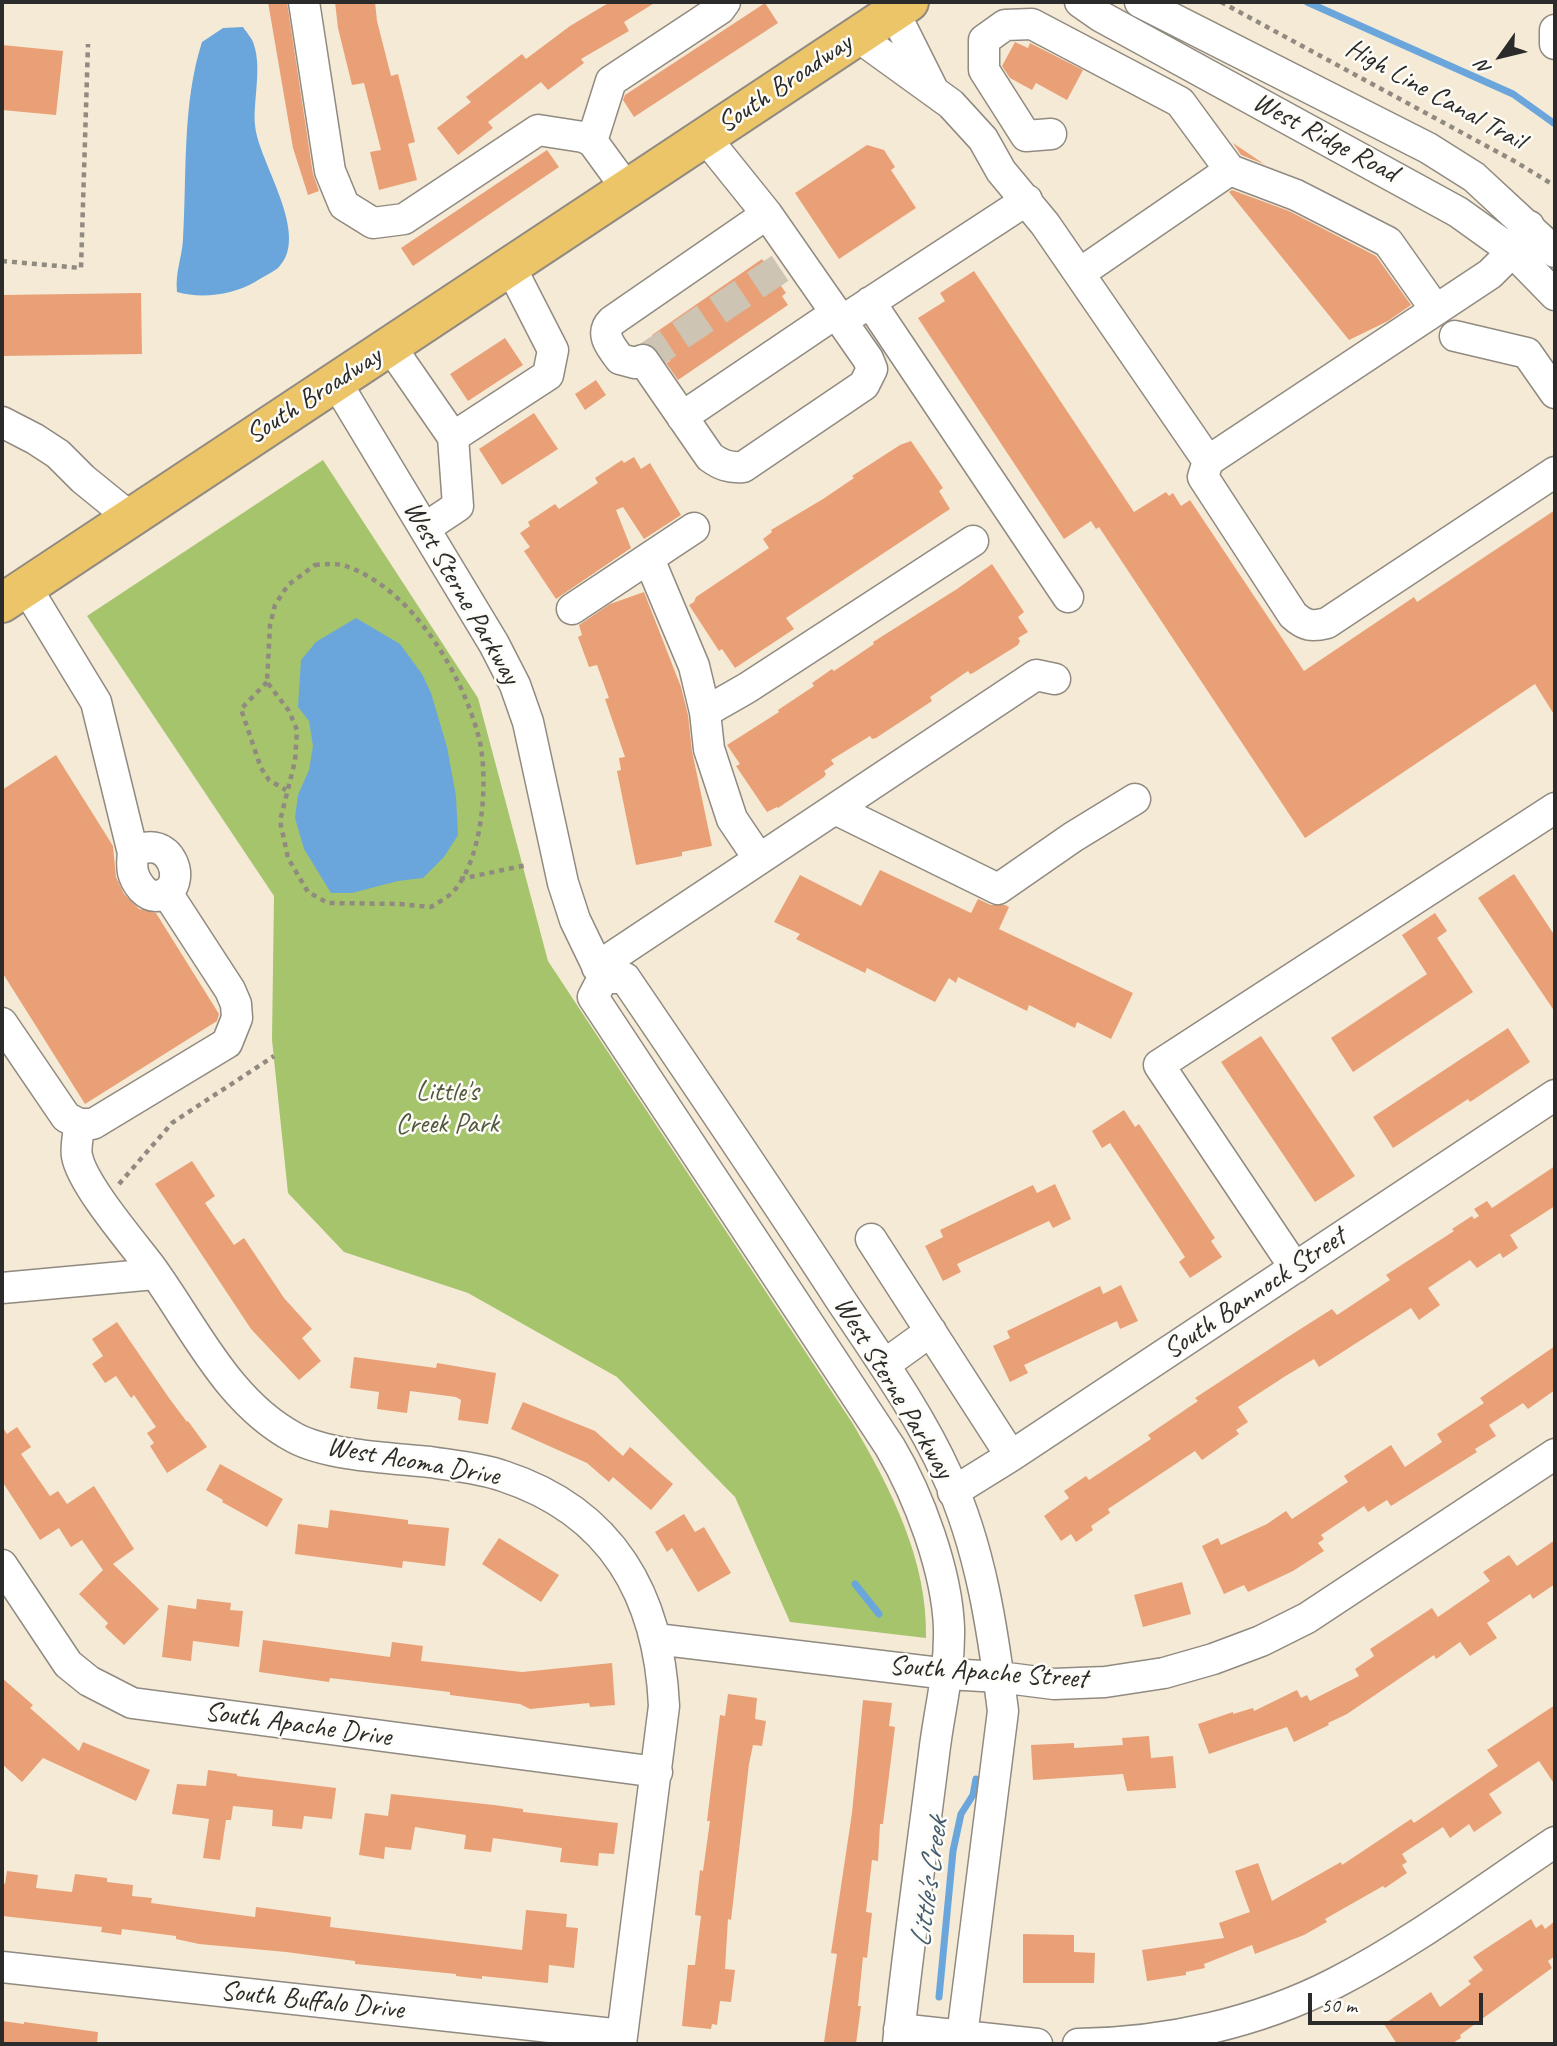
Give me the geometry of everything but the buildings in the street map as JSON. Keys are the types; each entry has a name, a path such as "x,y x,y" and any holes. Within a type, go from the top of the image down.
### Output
{"main road":[{"name":"South Broadway","path":"14,595 705,137 883,14"}],"street":[{"path":"304,2 330,172 344,205 373,223 404,219 538,130 583,137 592,141 627,189"},
{"path":"592,141 611,81 720,9 726,2"},
{"name":"West Ridge Road","path":"1080,2 1100,16 1458,212 1511,250 1555,295"},
{"name":"West Ridge Road","path":"1140,2 1428,148 1474,177 1555,252"},
{"path":"883,14 934,92 951,104 983,139 1002,171 1027,200 1080,273 1208,461"},
{"path":"883,14 934,92"},
{"path":"1051,134 1026,136 984,70 984,40 1005,25 1032,24 1180,102 1230,170 1296,195 1388,242 1436,310"},
{"path":"1555,30 1555,44"},
{"path":"705,137 767,215 868,359 872,369 864,385 743,467 732,468 719,465 710,457 643,360 635,363 620,359 606,339 607,325 767,215"},
{"path":"1080,273 1230,170"},
{"path":"682,417 839,317 870,302 1027,200"},
{"path":"1529,226 1490,274 1208,461 1203,477 1293,615 1303,624 1313,626 1327,623 1555,472"},
{"path":"453,438 548,375 553,349 510,266"},
{"path":"870,302 1068,597"},
{"path":"1455,336 1527,353 1555,393"},
{"path":"390,346 453,438 458,506 425,528"},
{"name":"West Sterne Parkway","path":"336,382 494,644 515,685 537,754 563,883 575,920 600,972 593,997 890,1447 904,1471 939,1564 949,1626 948,1674 936,1734 899,2037"},
{"path":"2,422 36,439 58,454 83,479 131,518"},
{"path":"572,609 694,528"},
{"path":"705,712 769,674 973,541"},
{"path":"649,559 694,666 705,712 709,749 732,819 759,859"},
{"path":"2,1023 66,1117 79,1124 93,1124 227,1043 237,1018 236,1004 230,990 167,893 158,897 146,894 136,881 131,867 133,853 96,702 14,595"},
{"path":"600,972 759,859 1036,675 1055,679"},
{"path":"835,808 998,889 1073,837 1135,799"},
{"path":"1295,1268 1159,1065 1555,808"},
{"name":"West Sterne Parkway","path":"600,972 625,978 884,1365 916,1416 951,1484 975,1553 1003,1711 962,2041"},
{"name":"South Bannock Street","path":"913,1493 951,1484 1011,1456 1555,1095"},
{"name":"West Acoma Drive","path":"79,1124 77,1156 86,1180 155,1273 237,1393 259,1415 297,1440 327,1450 483,1470 537,1490 568,1507 610,1544 635,1580 649,1613 656,1639 662,1669 664,1706 621,2040"},
{"path":"871,1239 1011,1456"},
{"path":"776,1275 810,1252"},
{"path":"2,1288 155,1273"},
{"path":"884,1365 930,1331"},
{"name":"South Apache Street","path":"656,1639 1054,1684 1105,1682 1164,1673 1261,1641 1307,1618 1555,1454"},
{"name":"South Apache Drive","path":"2,1565 68,1664 89,1681 132,1703 657,1772"},
{"path":"1078,2044 1107,2044 1160,2038 1224,2025 1310,1994 1390,1952 1555,1842"},
{"name":"South Buffalo Drive","path":"2,1967 621,2040"},
{"path":"899,2037 1037,2044"}],"path":[{"name":"High Line Canal Trail","path":"1221,2 1516,162 1555,186"},
{"path":"2,261 81,268 88,44"},
{"path":"315,565 344,565 383,587 407,607 430,633 461,688 478,737 484,798 478,835 453,892 431,907 328,903 308,892 288,858 280,821 286,790 295,761 297,730 289,711 267,682 270,625 275,605 289,585 315,565"},
{"path":"267,682 241,709 261,768 269,780 286,790"},
{"path":"460,880 527,864"},
{"path":"102,1202 172,1124 274,1056"}],"green space":[{"name":"Little's Creek Park","path":"323,460 478,698 548,961 853,1424 881,1474 914,1554 925,1609 926,1638 790,1622 735,1497 617,1377 468,1293 344,1252 288,1193 272,1040 274,896 87,616"}],"water":[{"path":"243,27 252,40 256,54 255,125 286,218 289,237 287,254 276,270 237,290 206,295 177,292 183,239 188,114 196,66 202,42 223,28"},
{"path":"356,618 400,644 422,674 431,693 447,747 456,796 458,835 444,857 423,878 398,881 352,893 331,893 304,849 295,818 298,795 309,770 313,746 309,721 298,707 301,660 316,642"}],"waterway":[{"path":"1307,2 1513,94 1555,124"},
{"name":"Little's Creek","path":"855,1584 879,1614"},
{"name":"Little's Creek","path":"939,1997 953,1851 961,1814 973,1795 976,1779"}],"tunnel":[{"path":"643,360 797,257"}]}
